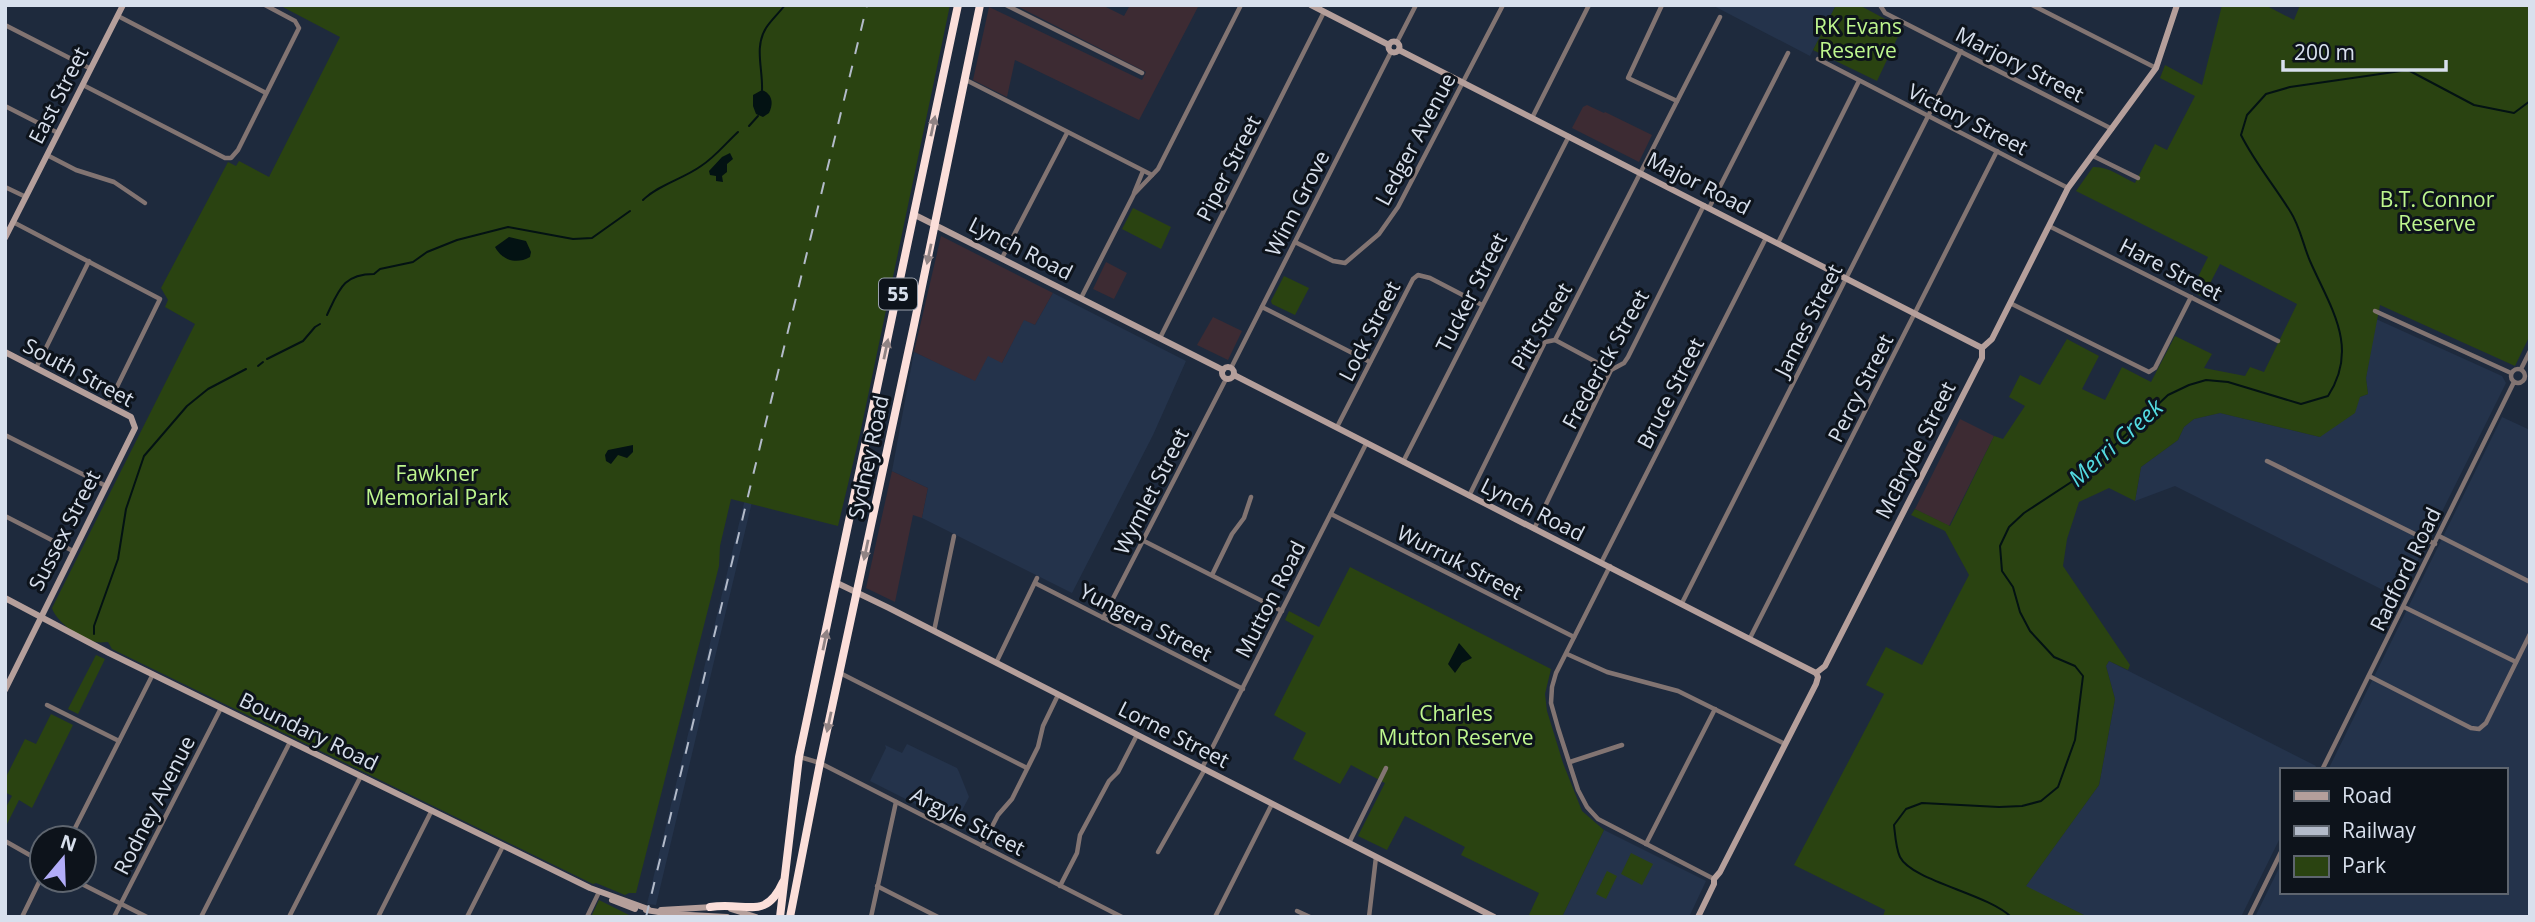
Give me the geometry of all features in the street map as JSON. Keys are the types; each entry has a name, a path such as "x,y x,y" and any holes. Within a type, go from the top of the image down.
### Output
{"highway":[{"name":"Sydney Road","path":"780,917 788,869 799,757 958,5"},
{"name":"Sydney Road","path":"790,917 980,5"},
{"path":"710,907 720,905 764,909 776,899 788,869"}],"street":[{"name":"East Street","path":"5,238 123,5"},
{"path":"83,85 225,158 232,158 298,30 299,25 295,21 265,5"},
{"path":"1006,5 1142,73"},
{"path":"1134,194 1158,169 1241,5"},
{"path":"1315,6 1390,48 1392,42 1398,46 1416,5"},
{"name":"Ledger Avenue","path":"1295,242 1333,261 1345,263 1379,234 1398,207 1503,5"},
{"path":"1532,118 1589,5"},
{"path":"1662,5 1628,78 1677,101"},
{"name":"Marjory Street","path":"1880,5 1885,13 2112,129"},
{"path":"2032,5 2156,68"},
{"name":"McBryde Street","path":"1698,917 1714,879 1720,872 1817,680 1816,673 1825,666 1982,358 1982,348 1992,339 2068,188 2156,68 2177,5"},
{"name":"Piper Street","path":"1160,338 1324,12"},
{"path":"118,16 267,93"},
{"name":"Pitt Street","path":"1469,496 1545,342 1555,340 1720,17"},
{"path":"5,25 91,69"},
{"name":"Major Road","path":"1398,46 1532,118 1982,348"},
{"name":"Winn Grove","path":"1229,371 1390,48"},
{"name":"James Street","path":"1682,603 1961,51"},
{"name":"Frederick Street","path":"1534,529 1611,370 1624,363 1628,357 1788,52"},
{"name":"Victory Street","path":"1818,59 2068,188"},
{"path":"965,80 1152,175"},
{"path":"1779,243 1859,81"},
{"path":"5,106 58,133"},
{"path":"1002,258 1067,132"},
{"name":"Tucker Street","path":"1402,462 1569,136"},
{"name":"Percy Street","path":"1750,638 1997,151"},
{"path":"47,155 76,170 114,182 145,203"},
{"path":"2093,156 2138,178"},
{"path":"1081,298 1143,171"},
{"path":"5,187 26,197"},
{"name":"Lynch Road","path":"915,215 1229,371 1366,444 1816,673"},
{"path":"13,222 157,296 160,300 108,405"},
{"name":"Hare Street","path":"2049,226 2278,341"},
{"name":"Bruce Street","path":"1601,563 1766,238"},
{"path":"36,368 89,261"},
{"name":"Lock Street","path":"1337,428 1413,279 1419,275 1430,278 1482,305"},
{"path":"2010,303 2149,372 2155,368 2191,297"},
{"path":"1262,307 1370,362"},
{"path":"2375,311 2511,373"},
{"path":"1555,340 1611,370"},
{"path":"2521,370 2530,351"},
{"name":"South Street","path":"5,352 108,405 131,418 135,424"},
{"path":"2521,370 2527,381 2514,383 2511,373 2521,370"},
{"path":"1226,379 1231,378 1229,371"},
{"name":"Wymlet Street","path":"1103,618 1226,379"},
{"name":"Radford Road","path":"2323,768 2514,383"},
{"name":"Sussex Street","path":"5,690 134,432 135,424"},
{"path":"5,435 106,486"},
{"name":"Mutton Road","path":"1158,852 1204,769 1366,444"},
{"path":"2267,461 2435,544"},
{"path":"1212,575 1244,518 1251,497"},
{"name":"Wurruk Street","path":"1331,514 1574,638"},
{"path":"5,516 73,551"},
{"path":"934,631 954,536"},
{"path":"2439,537 2530,583"},
{"path":"1144,541 1282,611"},
{"path":"1610,566 1556,673 1552,687 1551,703 1578,790 1592,813 1610,826 1714,879"},
{"name":"Yungera Street","path":"996,663 1036,581 1242,689"},
{"name":"Lorne Street","path":"837,583 1494,917"},
{"name":"Boundary Road","path":"5,598 221,708 599,892 650,910 727,917"},
{"path":"2404,607 2516,662"},
{"path":"2369,676 2471,728 2479,729 2486,723 2530,634"},
{"path":"1567,654 1607,673 1678,691 1785,744"},
{"path":"840,673 1027,768"},
{"path":"77,824 153,674"},
{"path":"982,846 998,815 1012,799 1038,747 1043,726 1058,695"},
{"path":"47,705 119,741"},
{"name":"Rodney Avenue","path":"114,917 221,708"},
{"path":"1646,844 1715,709"},
{"path":"1060,886 1077,853 1080,835 1107,783 1118,772 1137,735"},
{"path":"201,917 290,742"},
{"path":"1570,762 1622,745"},
{"name":"Argyle Street","path":"799,757 820,763 1122,917"},
{"path":"1349,844 1386,768"},
{"path":"289,917 360,776"},
{"path":"871,917 896,802"},
{"path":"1215,917 1272,804"},
{"path":"378,917 432,810"},
{"path":"5,841 28,854"},
{"path":"467,917 503,846"},
{"path":"2249,917 2280,854"},
{"path":"1370,917 1376,857"},
{"path":"877,886 938,917"},
{"path":"98,892 147,917"},
{"path":"587,917 599,892"},
{"path":"22,917 33,894"},
{"name":"Boundary Road","path":"689,913 710,907 726,908 756,917"},
{"path":"1297,911 1310,917"}],"shaded area":[{"path":"1015,5 1102,5 1124,16 1130,5 1199,5 1139,120 1015,60 1007,97 973,80 989,7 1142,80 1146,72"},
{"path":"1712,5 1836,5 1810,56"},
{"path":"762,90 770,96 772,102 769,113 763,117 756,114 753,106 753,95"},
{"path":"1587,105 1652,135 1639,162 1572,128 1583,107"},
{"path":"730,153 733,159 727,164 727,172 722,176 723,182 716,181 716,176 710,175 709,171 722,157"},
{"path":"941,236 1053,293 1035,325 1024,321 1002,363 975,382 914,352"},
{"path":"509,237 526,241 531,252 530,257 515,261 501,255 495,247"},
{"path":"1106,262 1127,273 1114,299 1093,289"},
{"path":"1053,293 1186,361 1153,435 1072,593 922,518 928,488 892,471 914,352 975,381 988,356 1002,363 1024,320 1035,325"},
{"path":"1213,317 1242,331 1228,360 1197,345"},
{"path":"2376,319 2502,376 2506,383 2399,598 2175,486 2135,501 2141,467 2178,440 2184,427 2194,419 2220,413 2320,437 2360,397 2368,394 2366,378"},
{"path":"2502,417 2530,430 2530,917 2255,917 2280,866 2280,894 2507,894 2507,768 2329,768"},
{"path":"1960,419 1994,436 1949,526 1915,509"},
{"path":"760,437 767,439 656,905 647,904"},
{"path":"633,445 633,452 627,458 618,455 611,464 606,461 608,450"},
{"path":"892,471 928,488 922,518 913,515 895,602 866,588"},
{"path":"1459,643 1472,658 1462,663 1455,673 1448,664"},
{"path":"2109,661 2316,766 2280,768 2280,838 2241,917 2088,917 2025,887 2099,785 2115,699 2106,666"},
{"path":"907,744 957,768 969,797 955,824 870,781 885,745 902,753"},
{"path":"1604,830 1706,881 1689,917 1562,917"}],"green space":[{"name":"Fawkner Memorial Park","path":"279,5 950,5 860,434 838,526 731,499 720,546 719,566 636,893 625,895 593,884 112,649 108,642 83,637 70,629 54,613 52,608 195,324 165,307 168,300 161,288 228,162 236,166 239,161 269,177 340,37"},
{"name":"RK Evans Reserve","path":"1836,5 1859,5 1902,28 1877,81 1813,50"},
{"name":"B.T. Connor Reserve","path":"2222,5 2265,5 2294,20 2300,5 2530,5 2530,335 2515,366 2380,305 2366,378 2368,394 2360,397 2355,413 2320,437 2220,413 2194,419 2184,427 2178,440 2141,467 2135,501 2109,488 2079,502 2067,539 2063,566 2130,665 2128,670 2109,661 2106,666 2115,699 2099,785 2026,886 2088,917 1883,917 1885,910 1794,865 1884,694 1866,685 1886,647 1922,665 1969,575 1945,531 1911,515 1915,509 1950,526 1994,436 2003,439 2025,406 2009,397 2020,375 2040,385 2067,339 2099,356 2082,389 2105,400 2122,367 2151,382 2175,336 2212,354 2204,368 2245,376 2250,367 2264,372 2297,304 2220,264 2203,297 2191,291 2208,257 2076,191 2093,167 2109,170 2135,183 2155,144 2167,150 2195,96 2160,78 2165,65 2202,85"},
{"path":"1133,208 1171,227 1161,249 1122,229"},
{"path":"1284,276 1309,288 1295,315 1271,301"},
{"name":"Charles Mutton Reserve","path":"1350,567 1551,669 1545,694 1547,711 1563,763 1582,811 1604,830 1562,917 1528,917 1539,893 1461,855 1465,847 1405,816 1387,850 1358,836 1385,783 1351,765 1340,784 1293,759 1306,733 1274,715 1314,636 1285,620 1289,611 1319,627"},
{"path":"96,655 105,659 78,714 68,709"},
{"path":"51,714 73,725 32,808 19,800 5,828 5,809 12,796 5,792 5,779 25,739 36,744"},
{"path":"1631,853 1653,864 1642,885 1621,874"},
{"path":"1607,871 1617,876 1606,899 1596,894"},
{"path":"599,900 633,917 591,917"}],"waterway":[{"path":"762,90 762,35 785,5"},
{"name":"Merri Creek","path":"2011,917 1986,901 1907,866 1899,854 1894,825 1906,809 1922,803 2022,806 2041,801 2058,787 2075,740 2083,676 2075,666 2054,657 2030,631 2020,612 2013,587 2002,571 2000,546 2009,527 2024,513 2085,473 2168,395 2189,385 2206,380 2228,382 2301,404 2328,396 2337,378 2342,361 2342,344 2333,311 2293,217 2241,135 2247,115 2266,94 2290,87 2408,70 2474,105 2514,113 2530,101"},
{"path":"749,126 758,116"},
{"path":"643,200 706,163 738,132"},
{"path":"327,315 339,291 349,280 374,274 380,269 413,262 427,252 457,240 508,227 573,239 592,238 630,211"},
{"path":"267,359 303,341 320,324"},
{"path":"258,366 263,362"},
{"path":"94,634 94,626 118,559 126,509 144,456 187,406 208,389 246,369"}],"railway":[{"path":"646,917 867,5"}]}
